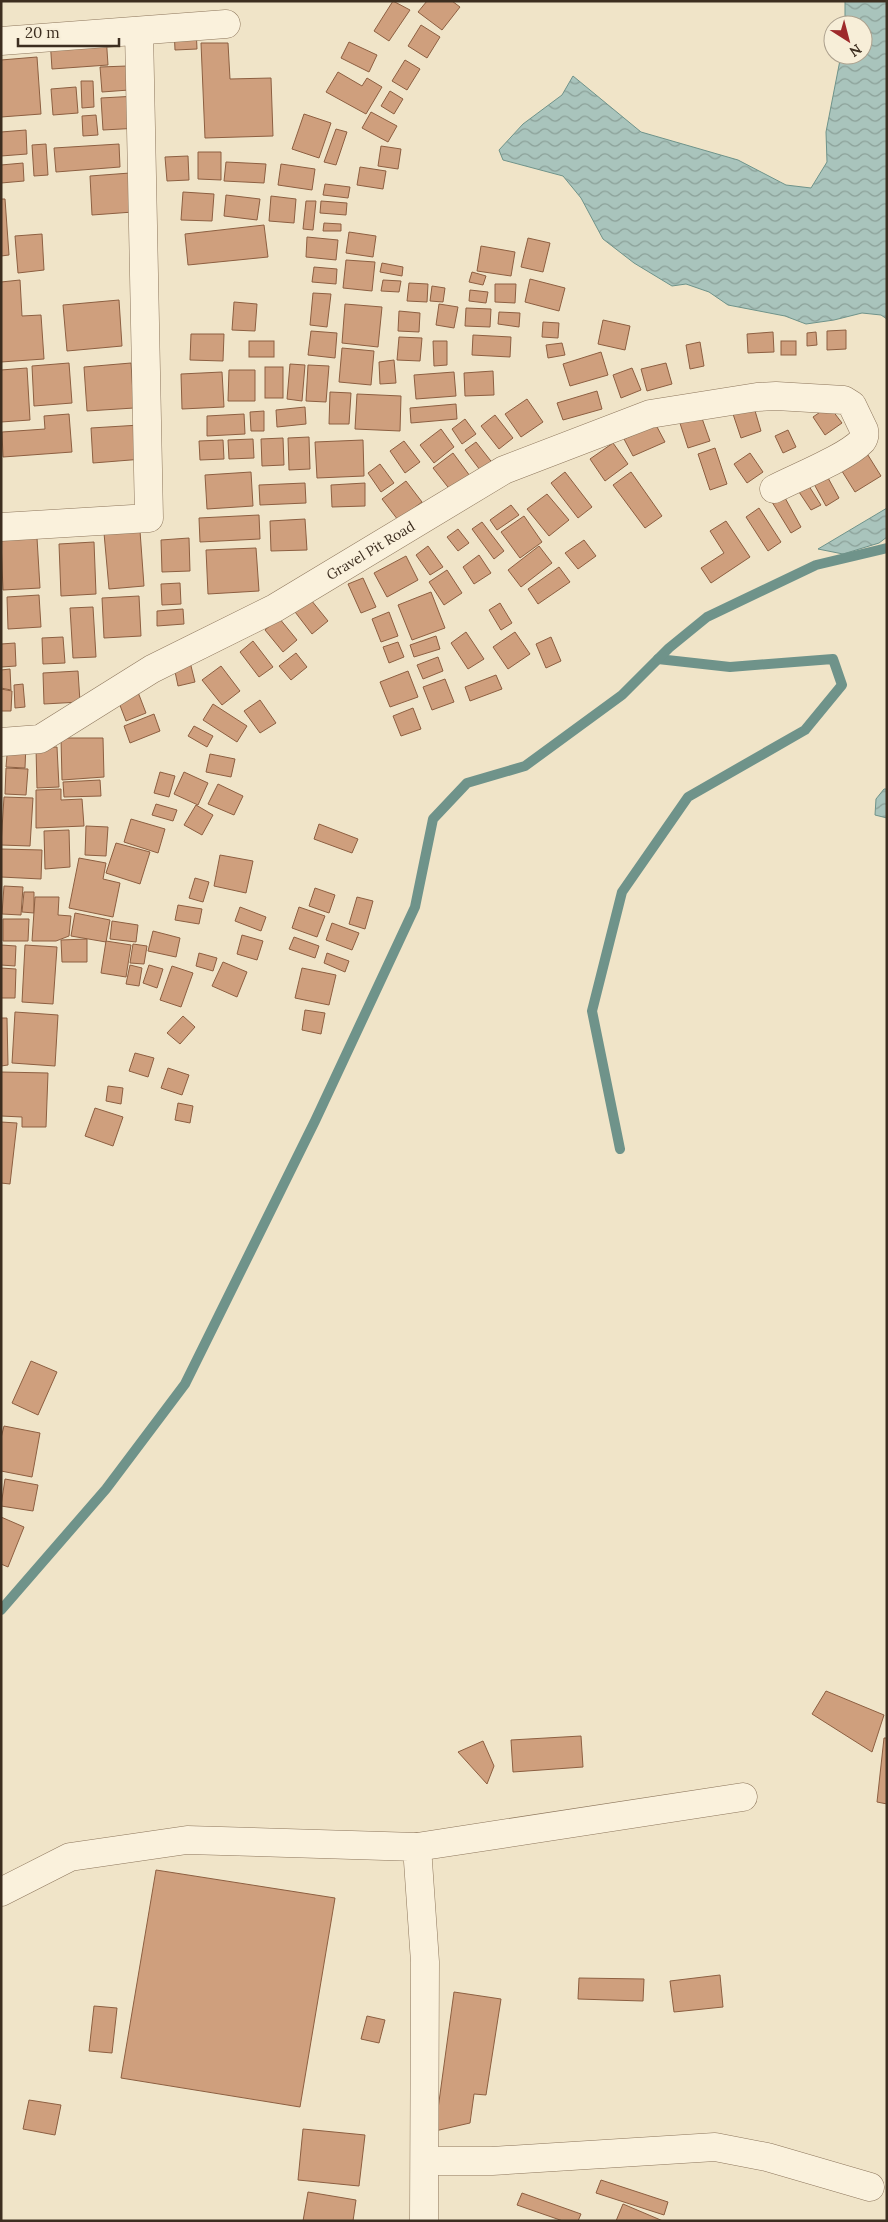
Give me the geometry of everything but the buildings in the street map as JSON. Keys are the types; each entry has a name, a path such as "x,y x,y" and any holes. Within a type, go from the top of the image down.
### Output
{"street":[{"path":"1,41 226,24"},
{"path":"1,528 149,518 139,31"},
{"name":"Gravel Pit Road","path":"1,742 40,739 152,669 275,608 504,470 650,414 756,397 785,396 844,400 852,405 865,434 862,441 831,461 774,489"},
{"path":"1,1892 70,1857 187,1840 417,1847 743,1797"},
{"path":"417,1847 425,1962 426,2161 424,2221"},
{"path":"426,2161 492,2161 715,2146 767,2157 870,2187"}],"water":[{"path":"845,1 887,1 887,319 881,315 862,313 806,324 785,316 728,305 709,292 686,284 672,286 634,263 603,239 581,198 563,176 503,160 499,150 523,124 562,95 573,76 641,132 738,160 786,185 811,188 827,162 826,132 839,65 873,65 873,15 845,15"},
{"path":"887,508 887,537 879,543 843,554 818,549"},
{"path":"884,789 887,789 887,818 875,815 876,799"}],"waterway":[{"path":"1,1610 106,1489 185,1384 315,1121 415,907 433,819 467,783 525,766 622,695 669,648 707,617 816,565 887,548"},
{"path":"620,1149 592,1011 622,892 688,797 805,730 842,685 833,659 730,667 658,659"}]}
